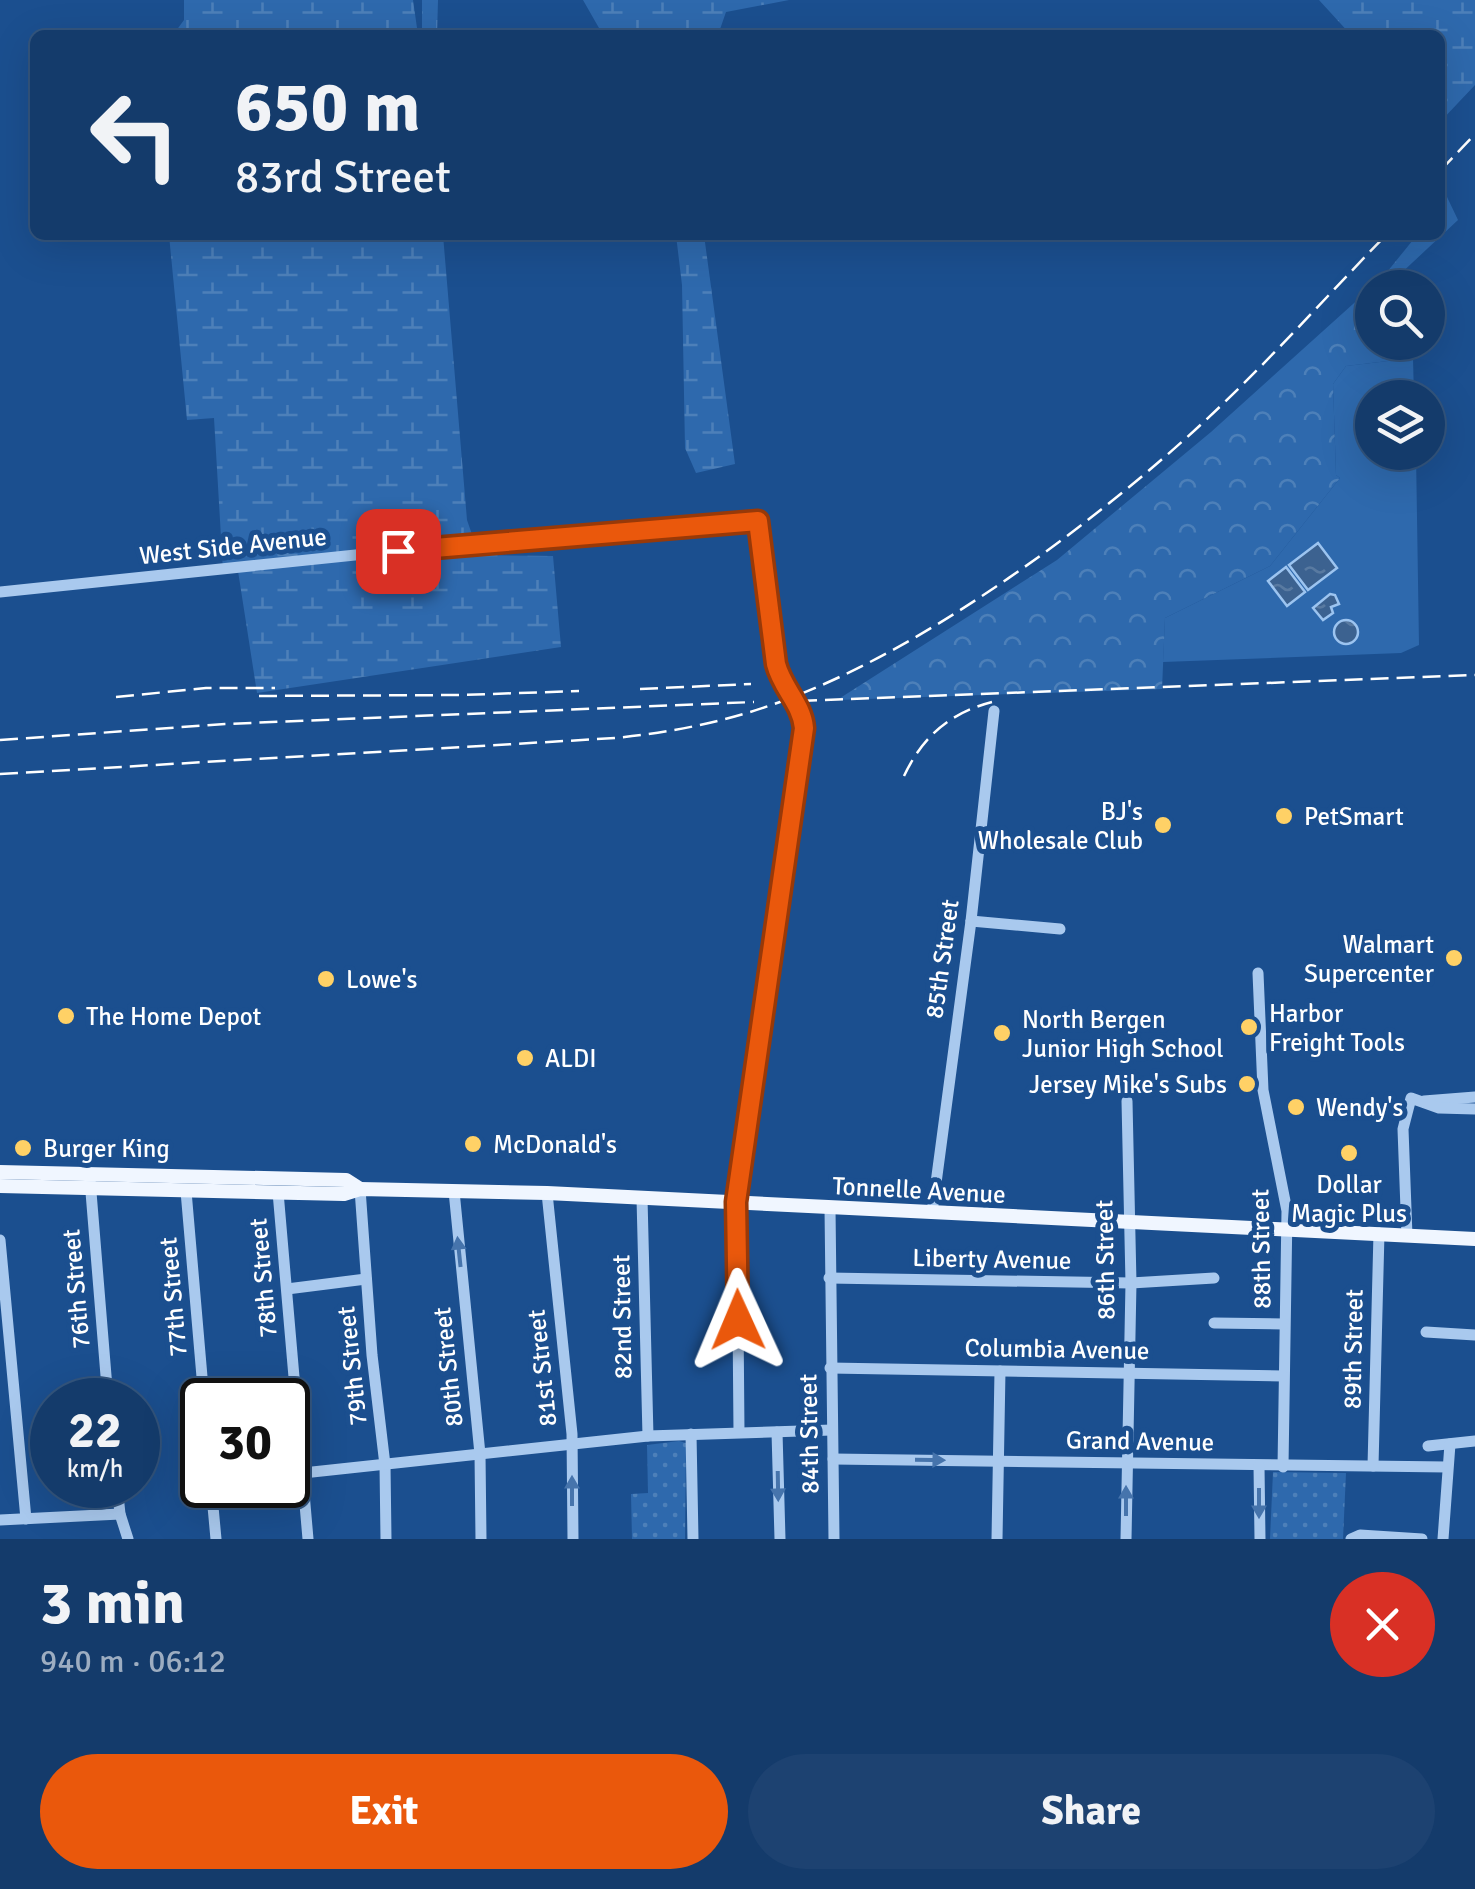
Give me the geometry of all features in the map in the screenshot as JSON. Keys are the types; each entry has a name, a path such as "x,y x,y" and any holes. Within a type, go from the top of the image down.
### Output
{"main road":[{"name":"Tonnelle Avenue","path":"0,1172 186,1191 344,1194 360,1188 547,1193 1475,1239"},
{"name":"Tonnelle Avenue","path":"0,1186 346,1180 360,1188"}],"street":[{"name":"West Side Avenue","path":"0,592 471,544 758,521 776,664 804,728 736,1202"},
{"name":"85th Street","path":"932,1214 994,710"},
{"path":"971,921 1060,930"},
{"name":"88th Street","path":"1258,973 1263,1090 1288,1228 1282,1467"},
{"path":"1417,1100 1475,1097"},
{"path":"1417,1100 1438,1108 1475,1109"},
{"path":"1407,1236 1403,1130 1417,1100"},
{"name":"86th Street","path":"1126,1101 1131,1284 1126,1539"},
{"name":"76th Street","path":"90,1182 106,1378"},
{"name":"79th Street","path":"360,1188 385,1465 386,1539"},
{"name":"77th Street","path":"186,1191 202,1378"},
{"name":"80th Street","path":"454,1191 480,1454 481,1539"},
{"name":"78th Street","path":"278,1192 295,1378"},
{"name":"81st Street","path":"547,1193 572,1444 573,1539"},
{"name":"82nd Street","path":"642,1198 648,1436"},
{"path":"736,1202 739,1432"},
{"name":"84th Street","path":"830,1208 834,1539"},
{"name":"89th Street","path":"1373,1466 1379,1233"},
{"path":"0,1240 26,1519"},
{"name":"Liberty Avenue","path":"829,1278 1131,1284 1214,1278"},
{"path":"287,1289 366,1280"},
{"path":"1214,1323 1284,1324"},
{"path":"1426,1332 1475,1334"},
{"name":"Columbia Avenue","path":"830,1368 1284,1376"},
{"path":"997,1539 1000,1371"},
{"path":"310,1472 648,1436 832,1430"},
{"path":"777,1432 780,1539"},
{"path":"691,1434 693,1539"},
{"path":"1428,1446 1475,1440"},
{"path":"1443,1539 1450,1444"},
{"name":"Grand Avenue","path":"833,1459 1447,1467"},
{"path":"1259,1466 1260,1539"},
{"path":"119,1508 128,1539"},
{"path":"213,1508 216,1539"},
{"name":"78th Street","path":"306,1508 308,1539"},
{"path":"0,1520 120,1514"},
{"path":"1350,1539 1360,1535 1422,1539"}],"green space":[{"path":"184,0 413,0 417,30 177,30 184,20"},
{"path":"422,0 438,0 437,30 422,30"},
{"path":"583,0 789,0 726,12 720,30 600,30"},
{"path":"1319,0 1475,0 1475,85 1445,117 1445,30 1346,30"},
{"path":"1447,197 1458,220 1445,232 1445,200"},
{"path":"169,240 443,240 467,520 479,555 553,556 561,647 257,693 238,571 223,571 214,418 187,420"},
{"path":"677,240 705,240 735,464 696,473 685,448 682,285"},
{"path":"1413,240 1437,240 1404,270 1389,270"},
{"path":"1355,302 1355,360 1396,360 1346,366 1333,384 1336,475 1340,478 1270,566 1165,618 1162,689 837,700 1057,560 1211,432"},
{"path":"1413,360 1414,380 1355,380 1355,470 1416,470 1419,645 1401,653 1163,662 1165,618 1270,566 1340,478 1336,475 1333,384 1346,366"},
{"path":"686,1443 685,1539 632,1539 631,1494 648,1493 647,1445"},
{"path":"1273,1472 1346,1473 1343,1539 1270,1539"}],"water":[{"path":"1318,543 1337,568 1308,590 1289,565"},
{"path":"1286,567 1305,592 1287,606 1268,581"},
{"path":"1330,594 1335,595 1339,604 1331,607 1333,613 1323,620 1313,608"},
{"path":"1346,620 1355,623 1355,641 1346,644 1337,641 1334,632 1337,623"}],"railway":[{"path":"1445,166 1475,134"},
{"path":"0,774 616,738 702,725 785,700 838,678 947,618 1104,507 1220,407 1381,240"},
{"path":"799,701 1475,675"},
{"path":"640,689 751,684"},
{"path":"116,697 206,688 275,688"},
{"path":"259,696 579,691"},
{"path":"0,740 225,724 754,702"},
{"path":"904,776 939,728 992,702"}],"place":[{"name":"PetSmart","path":"1284,816"},
{"name":"BJ's Wholesale Club","path":"1163,825"},
{"name":"Walmart Supercenter","path":"1454,958"},
{"name":"Lowe's","path":"326,979"},
{"name":"The Home Depot","path":"66,1016"},
{"name":"Harbor Freight Tools","path":"1249,1027"},
{"name":"North Bergen Junior High School","path":"1002,1033"},
{"name":"ALDI","path":"525,1058"},
{"name":"Jersey Mike's Subs","path":"1247,1084"},
{"name":"Wendy's","path":"1296,1107"},
{"name":"McDonald's","path":"473,1144"},
{"name":"Burger King","path":"23,1148"},
{"name":"Dollar Magic Plus","path":"1349,1153"}],"route":[{"path":"398,551 758,521 776,664 804,728 736,1202 738,1320"}]}
